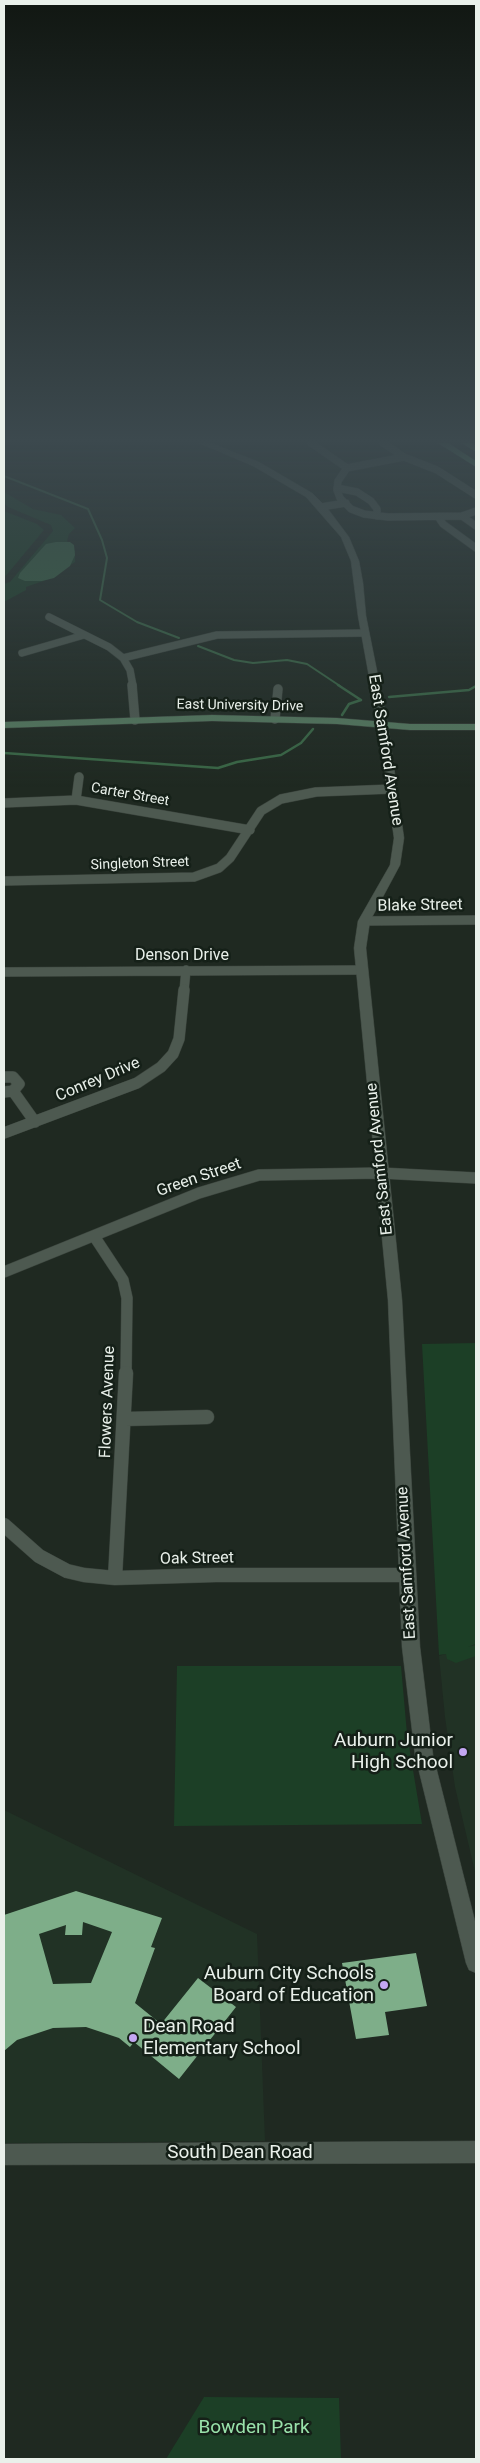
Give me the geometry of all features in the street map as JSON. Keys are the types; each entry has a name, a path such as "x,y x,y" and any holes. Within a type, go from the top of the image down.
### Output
{"main road":[{"name":"East University Drive","path":"4,725 135,720 275,719 337,721 383,726 476,727"}],"street":[{"name":"East Samford Avenue","path":"354,558 365,633 383,726 399,838 398,854 388,881 364,921 360,948 395,1300 411,1648 424,1755 476,1963"},
{"path":"49,617 109,647 122,658 132,678 135,720"},
{"path":"122,658 217,635 365,633"},
{"path":"22,653 84,635"},
{"path":"275,719 278,689"},
{"path":"76,800 79,777"},
{"name":"Singleton Street","path":"4,882 194,877 219,868 230,858 261,811 273,803 289,796 325,791 392,790"},
{"name":"Carter Street","path":"4,803 76,800 250,830"},
{"name":"Blake Street","path":"364,921 476,920"},
{"name":"Conrey Drive","path":"4,1134 137,1083 161,1067 172,1054 179,1040 186,970"},
{"name":"Denson Drive","path":"4,972 361,970"},
{"path":"4,1077 13,1077 18,1081 18,1086 8,1091 35,1122"},
{"name":"Green Street","path":"4,1272 199,1193 259,1176 285,1173 381,1174 476,1178"},
{"name":"Flowers Avenue","path":"94,1236 118,1272 127,1298 125,1419 116,1578"},
{"path":"125,1419 207,1417"},
{"name":"Oak Street","path":"4,1525 39,1556 67,1571 84,1575 116,1578 216,1575 407,1576"},
{"name":"South Dean Road","path":"4,2155 476,2152"}],"shaded area":[{"path":"34,558 74,558 70,566 54,578 42,581 25,581 18,578"},
{"name":"Auburn Junior High School","path":"476,1644 476,1876 455,1787 439,1656"},
{"name":"Dean Road Elementary School","path":"4,1810 257,1934 265,2141 4,2143"}],"green space":[{"path":"4,558 21,558 4,578"},
{"path":"30,558 75,558 75,562 49,579 26,587 26,590 4,602 4,584 10,582"},
{"path":"476,1343 476,1644 468,1647 476,1645 476,1656 456,1663 447,1659 446,1654 439,1655 422,1344"},
{"path":"177,1666 401,1666 407,1734 422,1824 174,1826"},
{"name":"Bowden Park","path":"204,2397 339,2398 341,2459 166,2459"}],"building":[{"name":"Dean Road Elementary School","path":"76,1891 162,1918 151,1947 155,1948 135,2003 161,2024 198,1978 236,2007 179,2079 134,2042 130,2047 119,2038 86,2027 53,2028 17,2040 4,2051 4,1915","holes":["83,1922 112,1932 91,1983 53,1984 39,1934 66,1925 65,1935 82,1935"]},
{"name":"Auburn City Schools Board of Education","path":"416,1953 427,2006 385,2012 389,2035 356,2039 342,1963"}],"waterway":[{"path":"107,558 100,600 137,622 179,638"},
{"path":"198,646 234,660 253,663 287,660 307,664 340,686"},
{"path":"338,685 361,700 349,704 342,715"},
{"path":"389,697 469,690 476,686"},
{"path":"4,753 218,768 237,762 281,755 301,743 313,729"}],"place":[{"name":"Auburn Junior High School","path":"463,1752"},
{"name":"Auburn City Schools Board of Education","path":"384,1985"},
{"name":"Dean Road Elementary School","path":"133,2038"}]}
